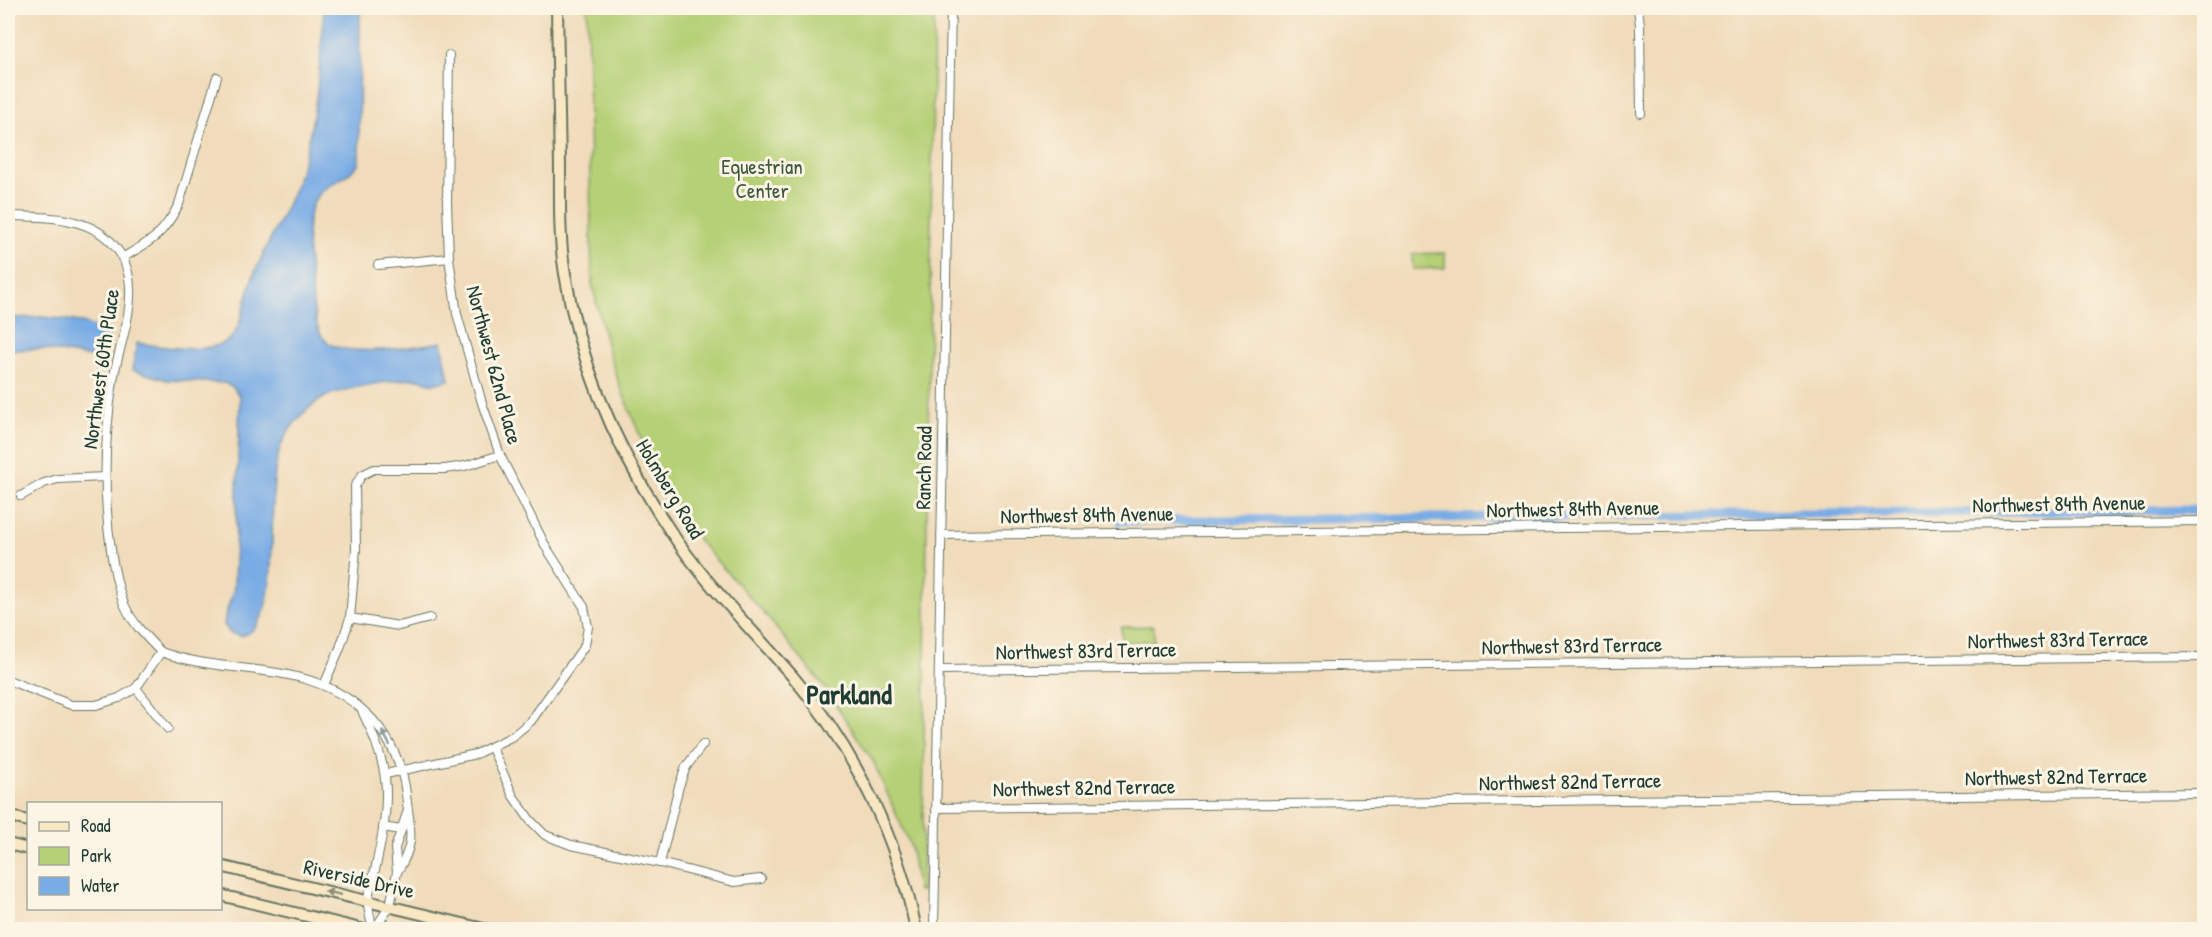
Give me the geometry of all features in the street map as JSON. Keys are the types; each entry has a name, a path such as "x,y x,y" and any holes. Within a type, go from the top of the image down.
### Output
{"street":[{"name":"Holmberg Road","path":"557,8 561,222 565,273 576,323 593,380 616,438 670,531 812,700 842,745 883,826 903,878 916,930"},
{"name":"Ranch Road","path":"934,930 951,8"},
{"path":"1638,8 1641,113"},
{"name":"Northwest 62nd Place","path":"449,55 447,202 449,258 458,314 482,403 500,454 546,547 584,607 588,627 585,645 531,721 513,736 492,748"},
{"path":"8,216 55,218 94,230 111,242 122,258 154,240 170,222 179,204 217,77"},
{"name":"Northwest 60th Place","path":"122,258 130,281 131,297 113,380 105,477 110,541 115,573 124,604 138,629 161,652"},
{"path":"378,265 449,258"},
{"path":"324,685 350,618 356,549 355,486 362,475 374,469 445,469 465,466 500,454"},
{"path":"21,496 44,483 58,479 105,477"},
{"name":"Northwest 84th Avenue","path":"941,535 2205,521"},
{"path":"350,618 399,626 430,618"},
{"path":"8,680 71,705 96,705 119,698 136,688 161,652 185,661 271,671 305,678 324,685 358,704 382,729 403,771 407,813 412,830 406,858 397,872"},
{"name":"Northwest 83rd Terrace","path":"939,670 2205,657"},
{"path":"136,688 168,729"},
{"path":"358,704 374,736 386,774 387,792 383,827 368,901 374,930"},
{"path":"660,863 679,786 686,767 703,744"},
{"path":"386,774 476,754 492,748 513,796 530,820 546,836 571,845 660,863 735,882 761,879"},
{"name":"Northwest 82nd Terrace","path":"937,808 2205,793"},
{"path":"374,930 390,906 397,872 396,848 407,813"},
{"path":"8,816 27,821"},
{"path":"383,827 401,830"},
{"path":"8,844 27,849"},
{"name":"Riverside Drive","path":"222,866 488,930"},
{"path":"222,895 365,930"}],"green space":[{"name":"Equestrian Center","path":"587,8 934,8 922,891 918,891 910,845 873,761 822,684 763,612 698,540 649,458 619,384 607,347 592,284"},
{"path":"1445,253 1445,268 1413,269 1412,254"},
{"path":"1154,626 1154,641 1122,642 1121,627"}],"water":[{"path":"324,8 360,8 359,163 347,175 321,193 315,200 309,217 308,255 318,328 325,340 334,346 347,349 381,350 442,342 449,380 433,383 419,379 399,380 343,391 318,401 295,423 282,443 276,463 271,569 263,615 253,630 241,636 230,633 224,625 234,588 240,397 233,387 224,383 167,380 132,370 137,343 195,349 207,348 227,341 237,329 254,274 295,187 308,143 316,99"},
{"path":"42,317 95,327 109,337 104,357 101,359 43,349 8,350 8,318"}],"waterway":[{"path":"1120,521 2204,510"}],"district":[{"name":"Parkland","path":"849,695"}]}
